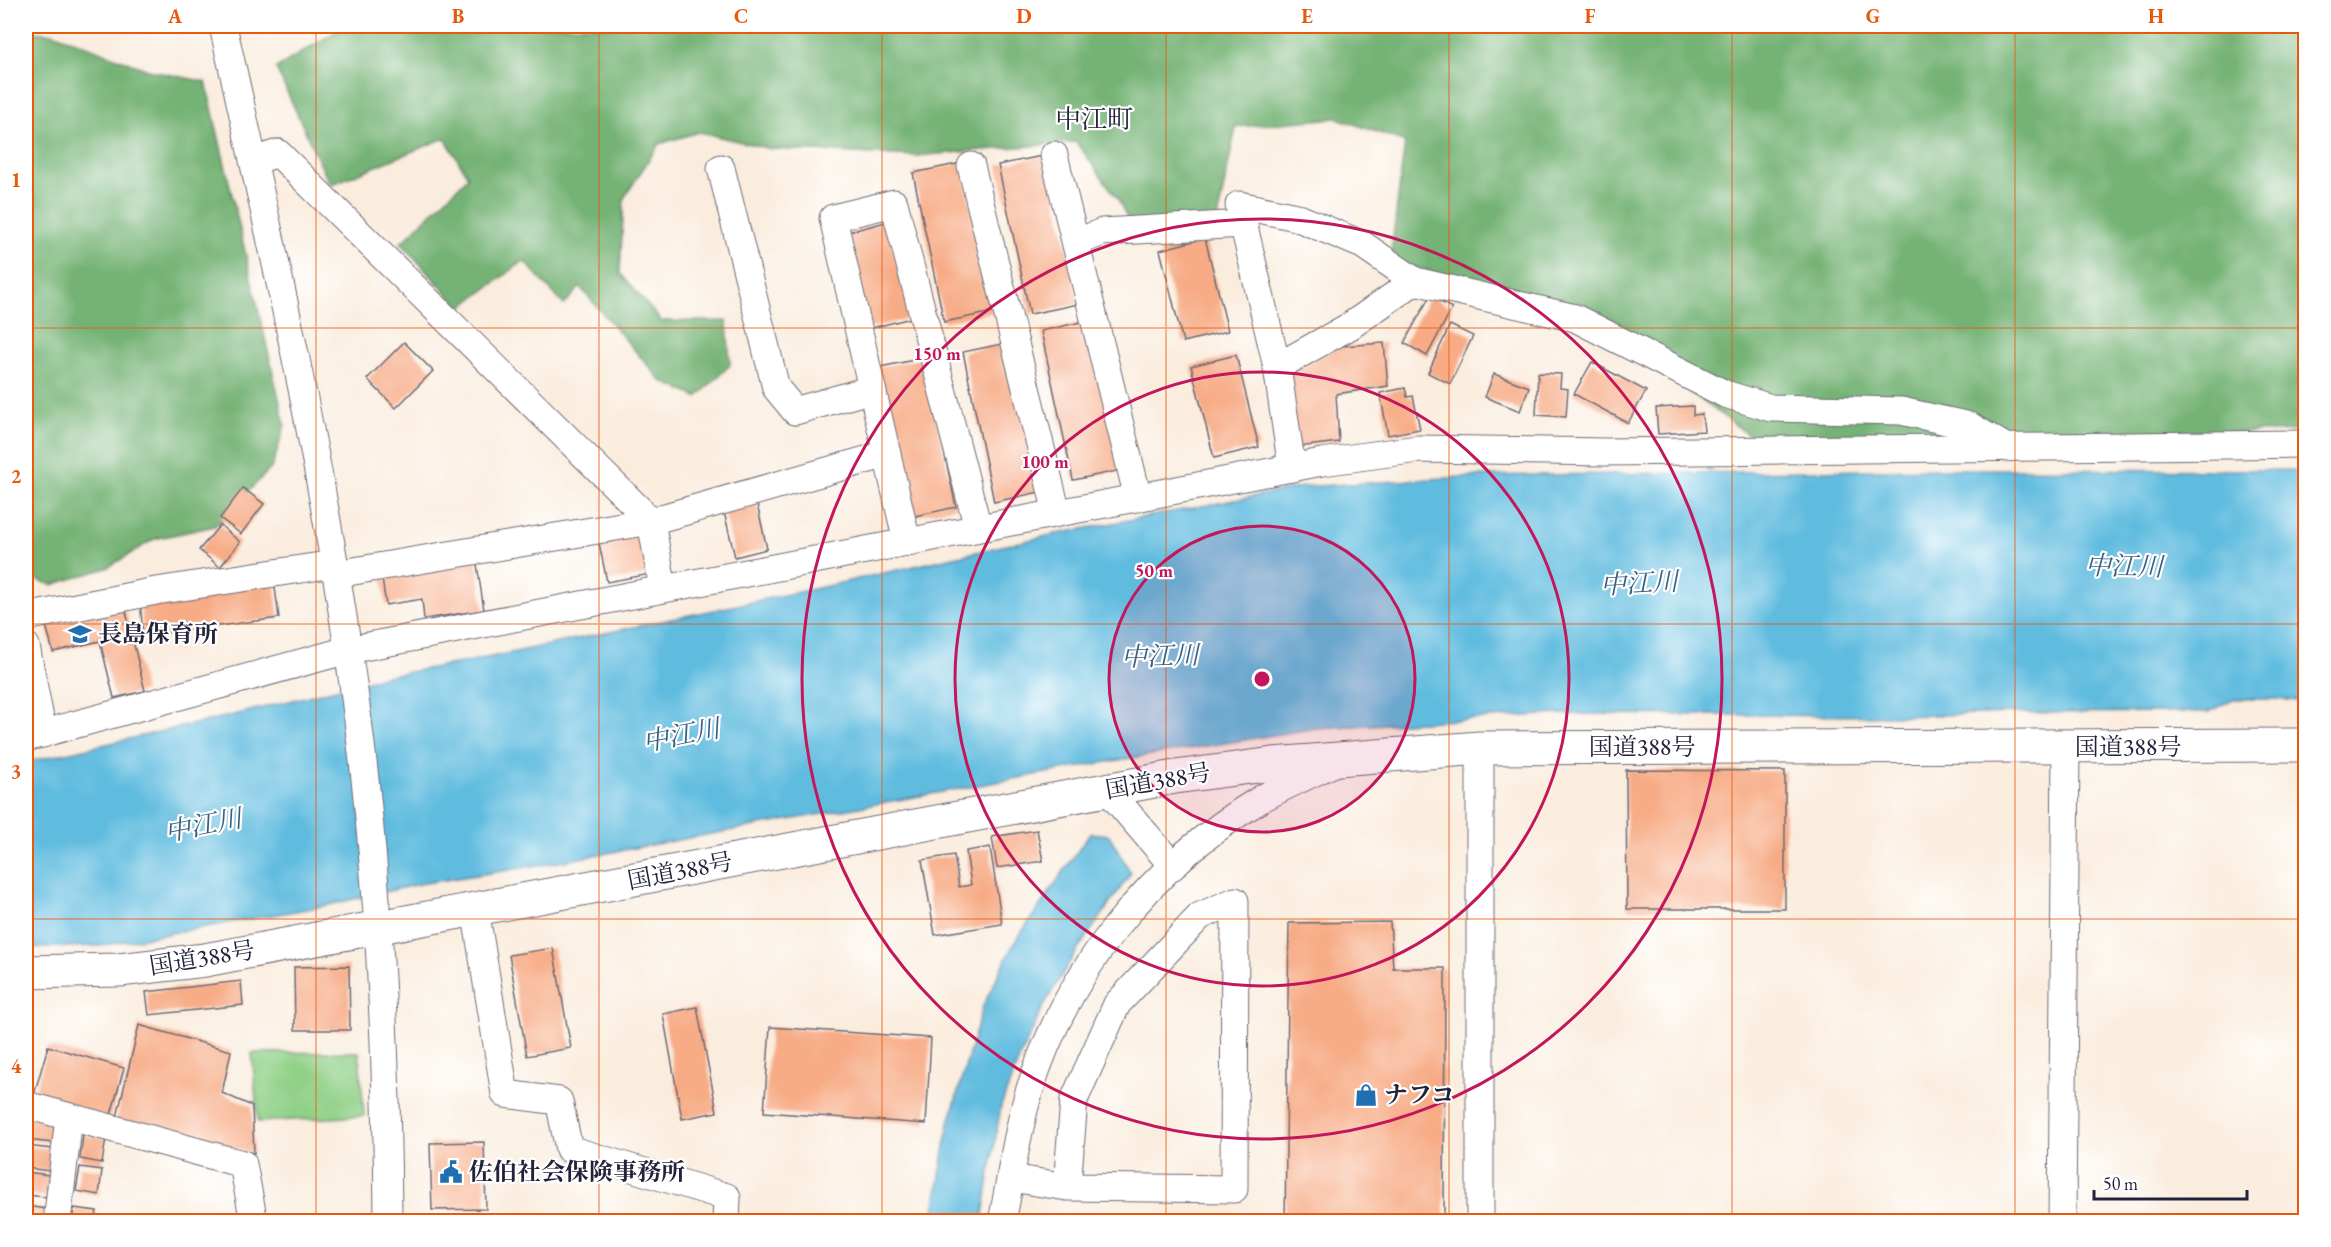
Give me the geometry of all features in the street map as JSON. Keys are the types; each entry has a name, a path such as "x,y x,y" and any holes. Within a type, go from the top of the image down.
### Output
{"highway":[{"name":"国道388号","path":"26,972 120,970 205,960 378,919 476,909 1222,770 1480,748 2306,746"}],"street":[{"path":"223,26 290,323 350,662 378,919 388,1221"},
{"path":"254,160 278,153 651,521 663,589"},
{"path":"1054,156 1138,498"},
{"path":"971,166 1057,513"},
{"path":"721,168 776,388 795,411 872,389"},
{"path":"907,542 833,218 894,203 978,528"},
{"path":"1292,468 1277,367 1239,205 1296,217 1363,245 1415,281 1575,318 1725,394 1771,408 1901,411 1970,426 2008,449"},
{"path":"1076,243 1102,232 1244,224"},
{"path":"1277,367 1350,326 1415,281"},
{"path":"26,646 34,736 663,589 1292,468 1418,449 1604,452 2306,444"},
{"path":"26,616 156,591 335,569 651,521 887,454"},
{"path":"2062,1221 2066,747"},
{"path":"1480,748 1480,1221"},
{"path":"1002,1221 1029,1094 1052,1031 1081,976 1105,941 1144,892 1209,834 1260,800 1344,758"},
{"path":"1108,790 1173,866"},
{"path":"1011,1178 1067,1187 1234,1189 1235,902 1200,916 1117,1004 1074,1100 1067,1187"},
{"path":"476,909 505,1094 559,1101 569,1149 727,1197 726,1221"},
{"path":"26,1105 243,1164 254,1221"},
{"path":"57,1221 69,1117"}],"green space":[{"path":"345,26 2305,26 2305,431 1757,441 1580,311 1390,261 1405,142 1337,118 1236,127 1217,220 1132,227 1117,198 1076,142 916,156 771,149 699,132 659,144 624,198 620,273 661,321 727,321 730,365 697,397 661,381 580,287 564,305 524,261 460,308 401,243 468,177 445,138 330,185 276,68"},
{"path":"26,32 53,33 148,70 206,82 285,425 272,467 215,526 154,539 107,568 52,585 26,576"},
{"path":"359,1052 364,1116 258,1122 252,1053"}],"water":[{"name":"中江川","path":"1944,469 2305,470 2305,702 2279,699 2235,699 2209,712 1897,716 1561,714 1318,728 1101,763 547,864 419,884 324,906 99,946 26,948 26,762 230,716 391,675 472,661 827,586 1051,535 1302,487 1478,476"},
{"path":"1090,833 1109,835 1131,873 1072,958 1044,1005 1020,1057 1001,1106 982,1221 932,1221 949,1123 983,1006 1013,945"}],"building":[{"path":"1047,155 1079,304 1030,314 998,165"},
{"path":"962,163 993,312 944,322 913,173"},
{"path":"886,222 911,318 868,329 844,233"},
{"path":"1205,238 1228,331 1183,342 1160,250"},
{"path":"1430,296 1452,308 1427,356 1404,343"},
{"path":"1090,320 1122,470 1073,480 1041,331"},
{"path":"1450,325 1473,336 1450,384 1428,373"},
{"path":"404,342 433,371 396,408 367,379"},
{"path":"1012,342 1044,491 994,502 963,352"},
{"path":"1384,343 1388,386 1336,394 1339,442 1297,447 1285,374 1342,346"},
{"path":"1236,355 1259,447 1214,458 1191,366"},
{"path":"924,358 956,507 906,518 875,368"},
{"path":"1592,362 1646,391 1628,423 1574,394"},
{"path":"1538,373 1561,374 1560,388 1568,389 1566,417 1536,415"},
{"path":"1494,374 1529,387 1520,411 1485,397"},
{"path":"1405,388 1407,397 1413,396 1420,429 1388,435 1380,393"},
{"path":"1693,406 1693,415 1702,414 1704,431 1658,434 1656,408"},
{"path":"243,488 264,504 241,534 220,518"},
{"path":"757,504 767,549 735,557 724,512"},
{"path":"220,525 240,542 220,567 199,550"},
{"path":"649,533 656,573 607,582 599,543"},
{"path":"476,558 484,610 424,619 422,599 386,605 381,572"},
{"path":"274,580 279,618 143,636 140,600"},
{"path":"125,607 145,691 114,698 100,641 53,652 46,625"},
{"path":"1626,770 1785,771 1785,909 1627,909"},
{"path":"1037,830 1043,861 997,868 992,837"},
{"path":"990,847 1002,924 935,935 922,860 954,855 959,887 971,885 966,851"},
{"name":"ナフコ","path":"1390,922 1393,968 1445,968 1444,1222 1285,1222 1289,923"},
{"path":"553,948 571,1048 527,1056 509,955"},
{"path":"349,966 350,1030 295,1030 294,967"},
{"path":"241,981 243,1005 149,1015 146,992"},
{"path":"697,1007 717,1112 682,1119 663,1014"},
{"path":"139,1025 231,1051 222,1093 252,1106 254,1153 116,1121"},
{"path":"770,1027 931,1038 926,1124 764,1112"},
{"path":"26,1041 29,1041 28,1081 26,1081"},
{"path":"48,1046 124,1068 110,1118 34,1095"},
{"path":"29,1118 57,1121 54,1143 26,1140"},
{"path":"83,1135 106,1138 102,1163 80,1159"},
{"path":"484,1142 486,1209 432,1210 430,1143"},
{"path":"26,1146 53,1149 50,1171 26,1168"},
{"path":"80,1167 102,1170 99,1195 76,1191"},
{"path":"26,1172 49,1175 46,1197 26,1195"},
{"path":"26,1206 46,1209 45,1222 26,1222"},
{"path":"74,1208 97,1211 95,1222 72,1222"}],"place":[{"name":"長島保育所","path":"80,634"},
{"name":"ナフコ","path":"1366,1095"},
{"name":"佐伯社会保険事務所","path":"451,1172"}],"district":[{"name":"中江町","path":"1094,119"}]}
